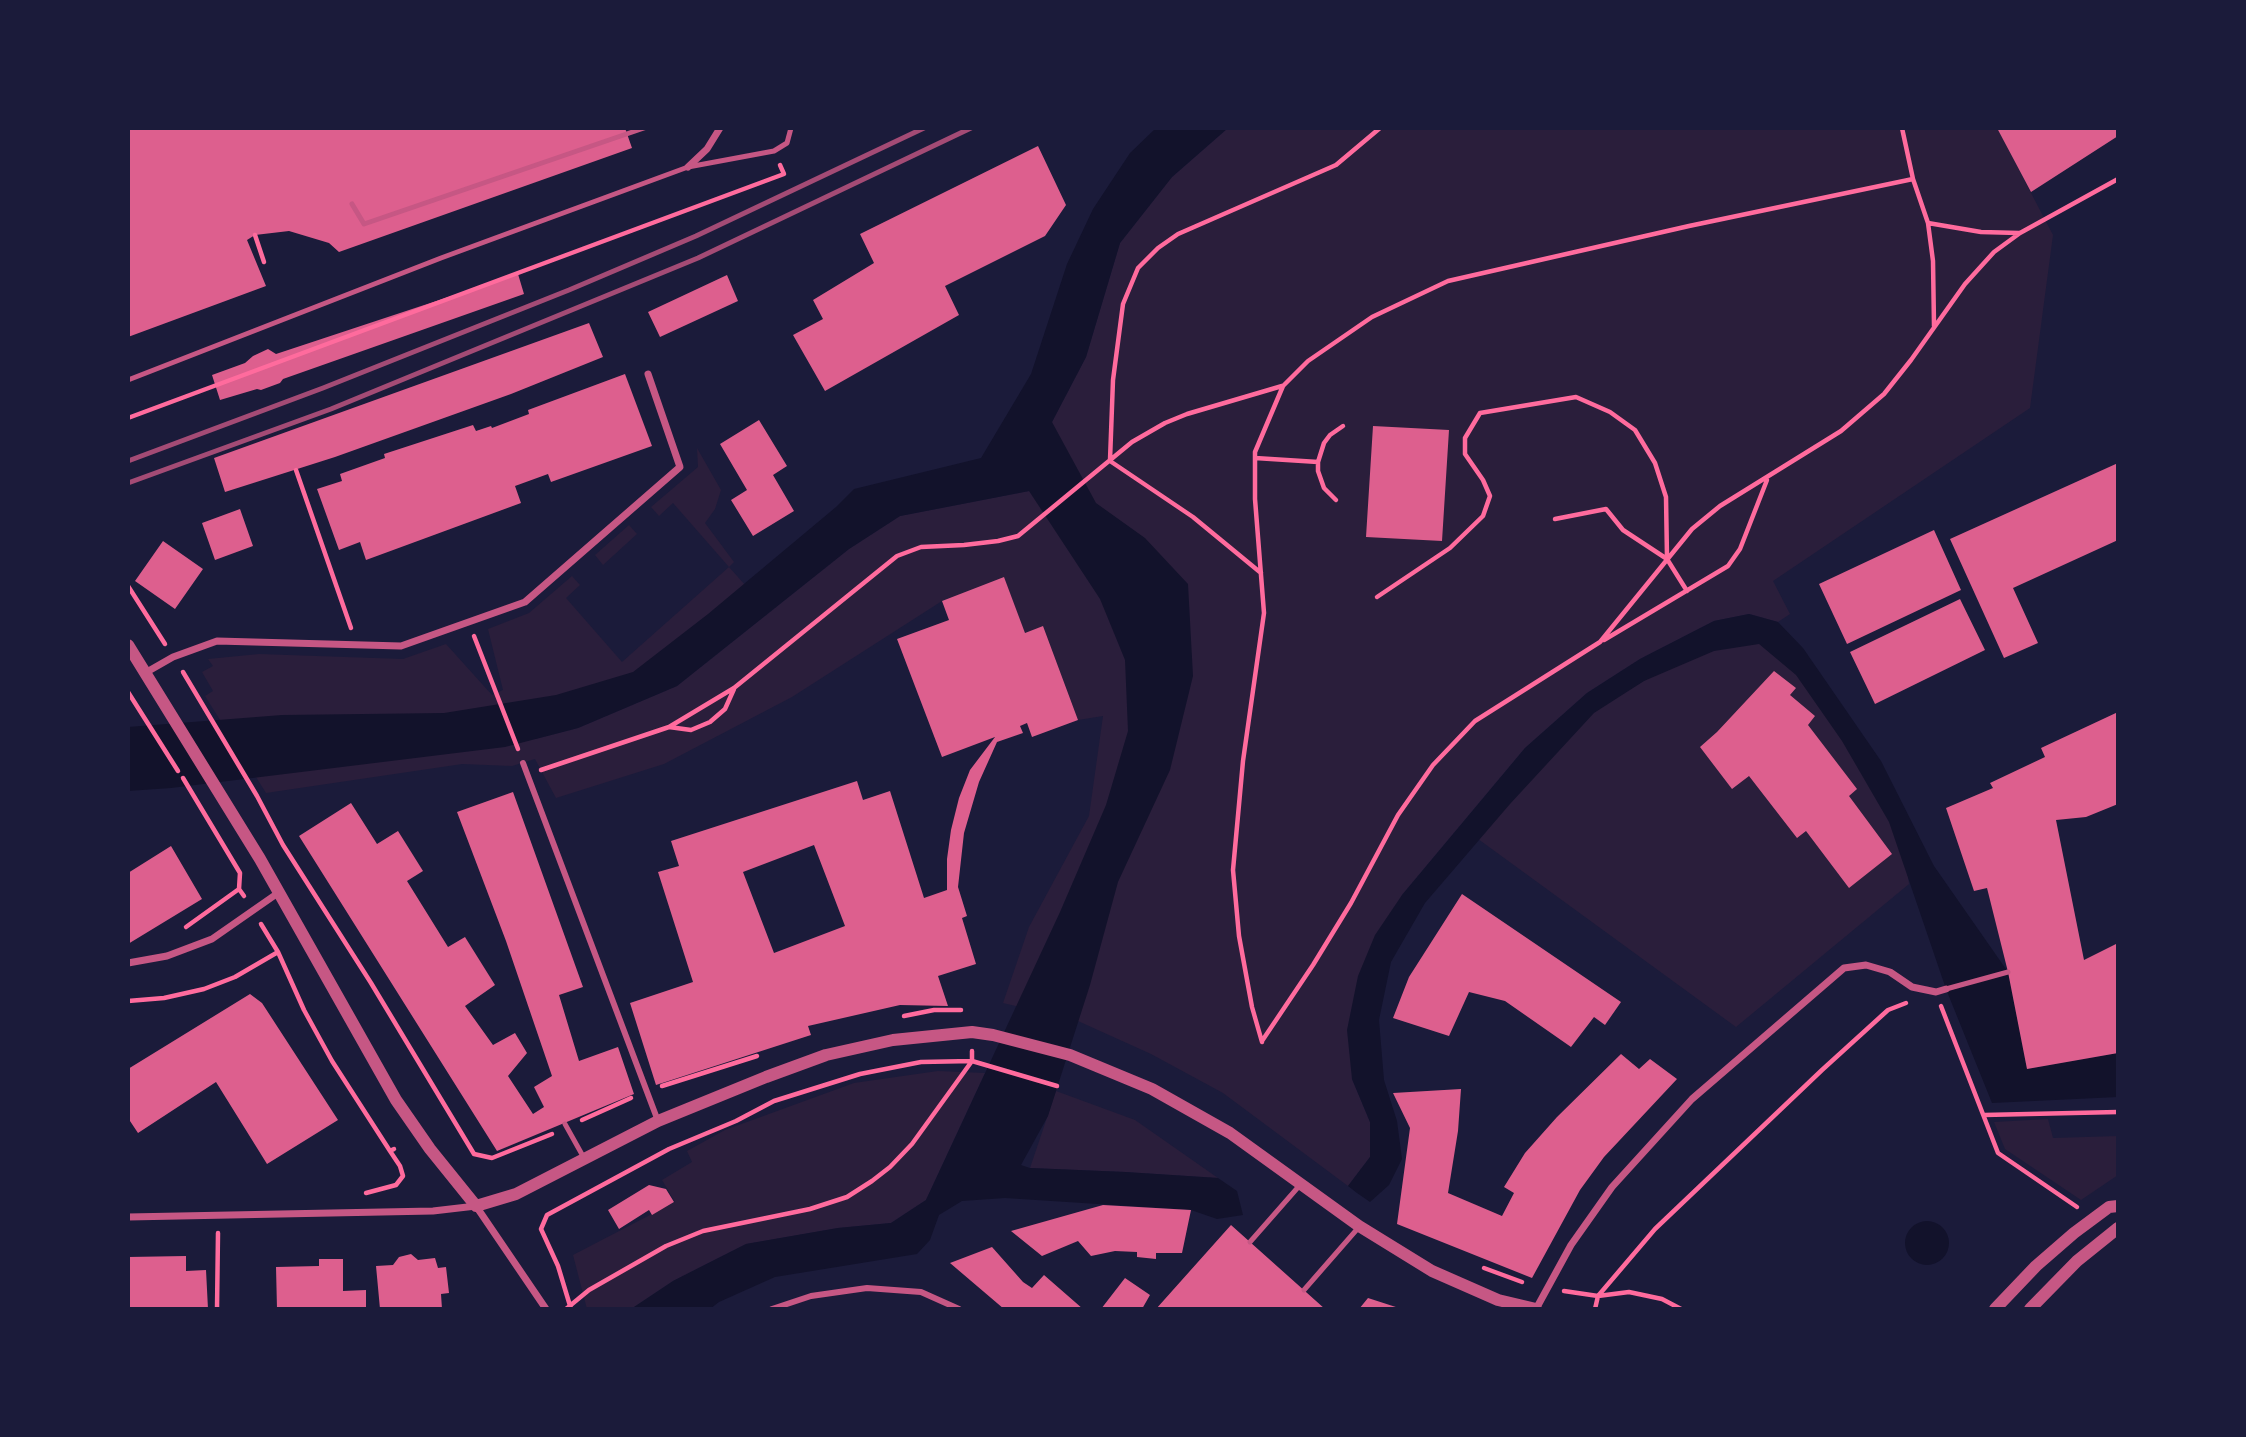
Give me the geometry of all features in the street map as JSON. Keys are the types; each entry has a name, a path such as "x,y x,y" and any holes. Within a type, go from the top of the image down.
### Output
{"street":[{"path":"688,167 707,149 720,128"},
{"path":"145,673 173,657 217,641 401,646 525,602 680,467 648,374"},
{"path":"128,645 225,800 396,1100 430,1149 476,1206 546,1309"},
{"path":"523,763 658,1121"},
{"path":"128,963 167,956 212,939 278,893"},
{"path":"128,1217 433,1212 476,1206 516,1194 658,1121 826,1055 894,1040 972,1032 1070,1055 1142,1085 1196,1112 1359,1226 1432,1270 1498,1300 1536,1309 1571,1245 1612,1187 1692,1099 1844,968 1866,965 1890,972 1912,987 1936,992 1946,989"},
{"path":"1995,1309 2036,1266 2074,1233 2109,1207 2118,1206"},
{"path":"2030,1309 2077,1261 2118,1228"},
{"path":"772,1309 811,1296 867,1288 920,1292 959,1309"}],"lane":[{"path":"352,204 364,223 644,128"},
{"path":"128,380 402,273 688,167 774,151 788,143 791,128"},
{"path":"1946,989 2008,972"},
{"path":"565,1124 584,1158"},
{"path":"1250,1242 1300,1185"},
{"path":"1304,1290 1359,1226"}],"path":[{"path":"1110,461 1113,380 1123,304 1139,268 1158,248 1178,234 1336,165 1380,128"},
{"path":"1902,128 1913,179 1928,223 1933,261 1934,328"},
{"path":"128,418 784,174"},
{"path":"1767,479 1740,549 1728,566 1600,642 1475,722 1433,765 1398,815 1338,923 1262,1042 1252,1007 1239,936 1233,870 1243,761 1264,613 1255,499 1255,452 1283,386 1307,361 1372,317 1448,281 1913,179"},
{"path":"1600,642 1692,528 1720,506 1842,431 1884,394 1965,284 1994,252 2020,233 2118,179"},
{"path":"1928,223 1981,232 2020,233"},
{"path":"255,235 264,262"},
{"path":"528,775 669,727 734,688 898,556 921,547 964,545 1018,536 1132,442 1165,423 1283,386"},
{"path":"1377,597 1450,548 1483,516 1490,496 1483,480 1465,454 1465,438 1480,413 1576,397 1610,412 1636,430 1655,463 1666,497 1667,559"},
{"path":"1336,500 1320,480 1318,463 1324,443 1343,426"},
{"path":"1255,458 1318,463"},
{"path":"1110,461 1193,517 1261,573"},
{"path":"296,470 357,645"},
{"path":"1555,519 1606,509 1623,530 1667,559 1687,591"},
{"path":"469,623 523,763"},
{"path":"669,727 691,730 710,722 725,709 734,688"},
{"path":"128,692 240,873 239,889 186,928"},
{"path":"198,695 283,845 474,1153"},
{"path":"327,929 334,925"},
{"path":"264,929 278,952 304,1010 390,1151"},
{"path":"128,1001 164,998 204,989 235,977 278,952"},
{"path":"1595,1309 1598,1296 1655,1228 1822,1070 1888,1010 1936,992 1998,1153 2079,1209"},
{"path":"972,1032 973,1061 912,1144 890,1167 847,1197 810,1209 703,1231 666,1246 589,1290 569,1309 558,1266 541,1229 547,1215 669,1149 736,1121 774,1101 860,1074 921,1062 973,1061 1057,1086"},
{"path":"1984,1115 2118,1112"},
{"path":"217,1309 218,1215"},
{"path":"1598,1296 1629,1292 1662,1299 1681,1309"}],"shaded area":[{"path":"1156,128 1228,128 1172,177 1120,243 1086,357 1052,422 1096,503 1145,538 1188,584 1193,676 1170,770 1118,882 1090,985 1048,1116 1021,1165 1030,1168 1218,1178 1237,1191 1243,1215 1217,1219 1191,1210 1005,1198 962,1201 939,1215 930,1240 917,1254 775,1277 719,1302 710,1309 631,1309 673,1281 746,1244 838,1228 891,1223 926,1200 1060,912 1106,805 1128,731 1125,660 1100,599 1029,491 900,516 849,549 677,686 578,728 505,747 128,791 128,727 282,715 444,713 556,695 633,672 708,614 854,489 981,458 1031,374 1067,264 1093,209 1130,153"},
{"path":"1228,128 1997,128 2053,235 2030,408 1773,581 1790,614 1778,622 1749,614 1714,621 1640,659 1587,693 1525,748 1402,895 1352,1079 1370,1122 1370,1157 1348,1186 1223,1093 1151,1054 1078,1021 1003,1003 1029,927 1089,816 1103,716 1078,720 1043,626 1025,633 1004,577 942,601 792,697 664,764 556,798 535,759 512,766 462,764 266,793 205,696 213,691 202,672 213,666 208,659 259,654 403,659 446,644 492,695 503,690 488,629 529,613 572,576 580,585 566,598 622,662 729,567 762,604 535,739 578,728 677,686 849,549 900,516 1029,491 1052,422 1086,357 1120,243 1172,177"},
{"path":"697,448 721,490 715,509 705,523 734,562 729,567 673,503 659,516 651,507 698,467"},
{"path":"629,525 637,534 603,565 595,555"},
{"path":"1749,614 1778,622 1803,648 1881,761 1934,866 2008,972 2027,1069 2118,1053 2118,1097 1992,1103 1946,989 1889,822 1842,741 1796,675 1759,644 1714,651 1644,681 1594,713 1510,804 1425,903 1391,962 1379,1020 1384,1080 1397,1121 1402,1159 1389,1185 1370,1202 1348,1186 1370,1157 1370,1122 1352,1079 1347,1030 1358,976 1375,935 1402,895 1525,748 1587,693 1640,659 1714,621"},
{"path":"1773,636 1902,830 1909,884 1736,1027 1474,836 1568,726 1704,645"},
{"path":"938,1071 985,1073 926,1200 891,1223 838,1228 746,1244 673,1281 631,1309 587,1309 573,1255 675,1202 662,1180 692,1162 687,1151 725,1130 854,1083"},
{"path":"1056,1091 1135,1120 1218,1178 1030,1168"},
{"path":"2048,1119 2053,1138 2118,1136 2118,1175 2081,1200 2005,1149 1994,1122"},
{"path":"1927,1221 1943,1227 1949,1243 1943,1259 1927,1265 1911,1259 1905,1243 1911,1227"}],"building":[{"path":"128,128 625,128 632,148 339,252 329,243 289,231 255,235 247,240 266,286 128,337"},
{"path":"1997,128 2118,128 2118,136 2031,192"},
{"path":"1038,146 1066,205 1045,236 945,286 959,315 825,391 793,335 823,319 813,300 874,263 860,234"},
{"path":"518,274 524,294 283,379 280,383 261,390 220,400 212,375 245,363 268,349 276,354"},
{"path":"727,275 738,301 660,337 648,312"},
{"path":"589,323 603,357 511,394 335,457 225,492 214,458"},
{"path":"625,374 652,446 551,482 548,474 515,486 521,503 366,560 360,542 339,550 317,489 342,481 340,474 385,458 384,454 473,425 476,431 491,426 492,428 529,414 528,410"},
{"path":"759,420 787,466 773,475 794,511 753,536 731,500 747,490 720,444"},
{"path":"1373,426 1449,430 1442,541 1366,537"},
{"path":"2118,463 2118,540 2013,588 2038,643 2004,658 1950,539"},
{"path":"240,509 253,546 215,560 202,523"},
{"path":"1934,530 1961,590 1847,644 1819,584"},
{"path":"163,541 203,569 175,609 135,581"},
{"path":"1004,577 1025,633 1043,626 1078,720 1032,737 1027,723 1020,726 1023,733 997,742 979,782 964,833 958,887 967,916 962,918 976,964 938,976 948,1006 900,1005 808,1026 811,1035 656,1085 630,1003 693,982 658,872 679,866 671,841 857,781 863,800 890,791 924,898 947,890 947,859 959,798 970,770 995,737 942,757 897,639 949,620 942,601","holes":["814,845 845,926 774,953 743,872"]},
{"path":"1960,599 1985,650 1875,704 1850,652"},
{"path":"1774,671 1796,688 1790,695 1815,716 1808,725 1857,789 1849,796 1892,854 1849,888 1806,831 1797,838 1749,776 1732,789 1700,747"},
{"path":"2118,712 2118,804 2086,817 2056,820 2084,960 2118,943 2118,1053 2027,1069 2008,972 1987,888 1974,891 1946,808 1993,788 1990,783 2045,757 2041,748"},
{"path":"513,792 583,987 559,995 579,1061 618,1047 634,1094 497,1151 299,836 351,803 377,844 398,831 423,871 407,881 448,947 465,937 495,985 465,1006 493,1045 515,1033 527,1053 508,1076 533,1114 544,1107 534,1087 552,1076 506,941 457,812"},
{"path":"171,846 202,899 128,944 128,873"},
{"path":"1462,894 1621,1002 1605,1025 1594,1017 1571,1047 1505,1001 1469,992 1449,1036 1393,1018 1409,977"},
{"path":"250,994 262,1003 338,1120 267,1164 216,1082 138,1133 128,1118 128,1069"},
{"path":"1621,1054 1639,1069 1650,1059 1677,1079 1604,1157 1580,1190 1532,1278 1397,1224 1410,1128 1393,1093 1461,1089 1458,1131 1448,1193 1502,1216 1514,1193 1504,1187 1525,1153"},
{"path":"649,1185 666,1189 674,1202 652,1215 649,1210 619,1229 608,1210"},
{"path":"1103,1205 1191,1210 1182,1253 1156,1253 1156,1259 1137,1257 1137,1252 1115,1251 1091,1256 1078,1241 1042,1256 1011,1231"},
{"path":"1231,1225 1250,1242 1325,1309 1156,1309"},
{"path":"992,1247 1023,1282 1032,1288 1044,1275 1083,1309 1004,1309 950,1263"},
{"path":"411,1254 418,1260 435,1258 438,1268 446,1267 449,1293 441,1294 442,1309 380,1309 376,1266 393,1265 399,1257"},
{"path":"186,1256 186,1271 206,1270 208,1309 128,1309 128,1257"},
{"path":"319,1259 343,1259 343,1291 366,1290 366,1309 277,1309 276,1267 319,1266"},
{"path":"1125,1278 1150,1295 1142,1309 1101,1309"},
{"path":"1368,1298 1402,1309 1359,1309"}],"railway":[{"path":"128,461 323,388 569,290 696,236 924,128"},
{"path":"128,483 331,409 698,258 971,128"}]}
